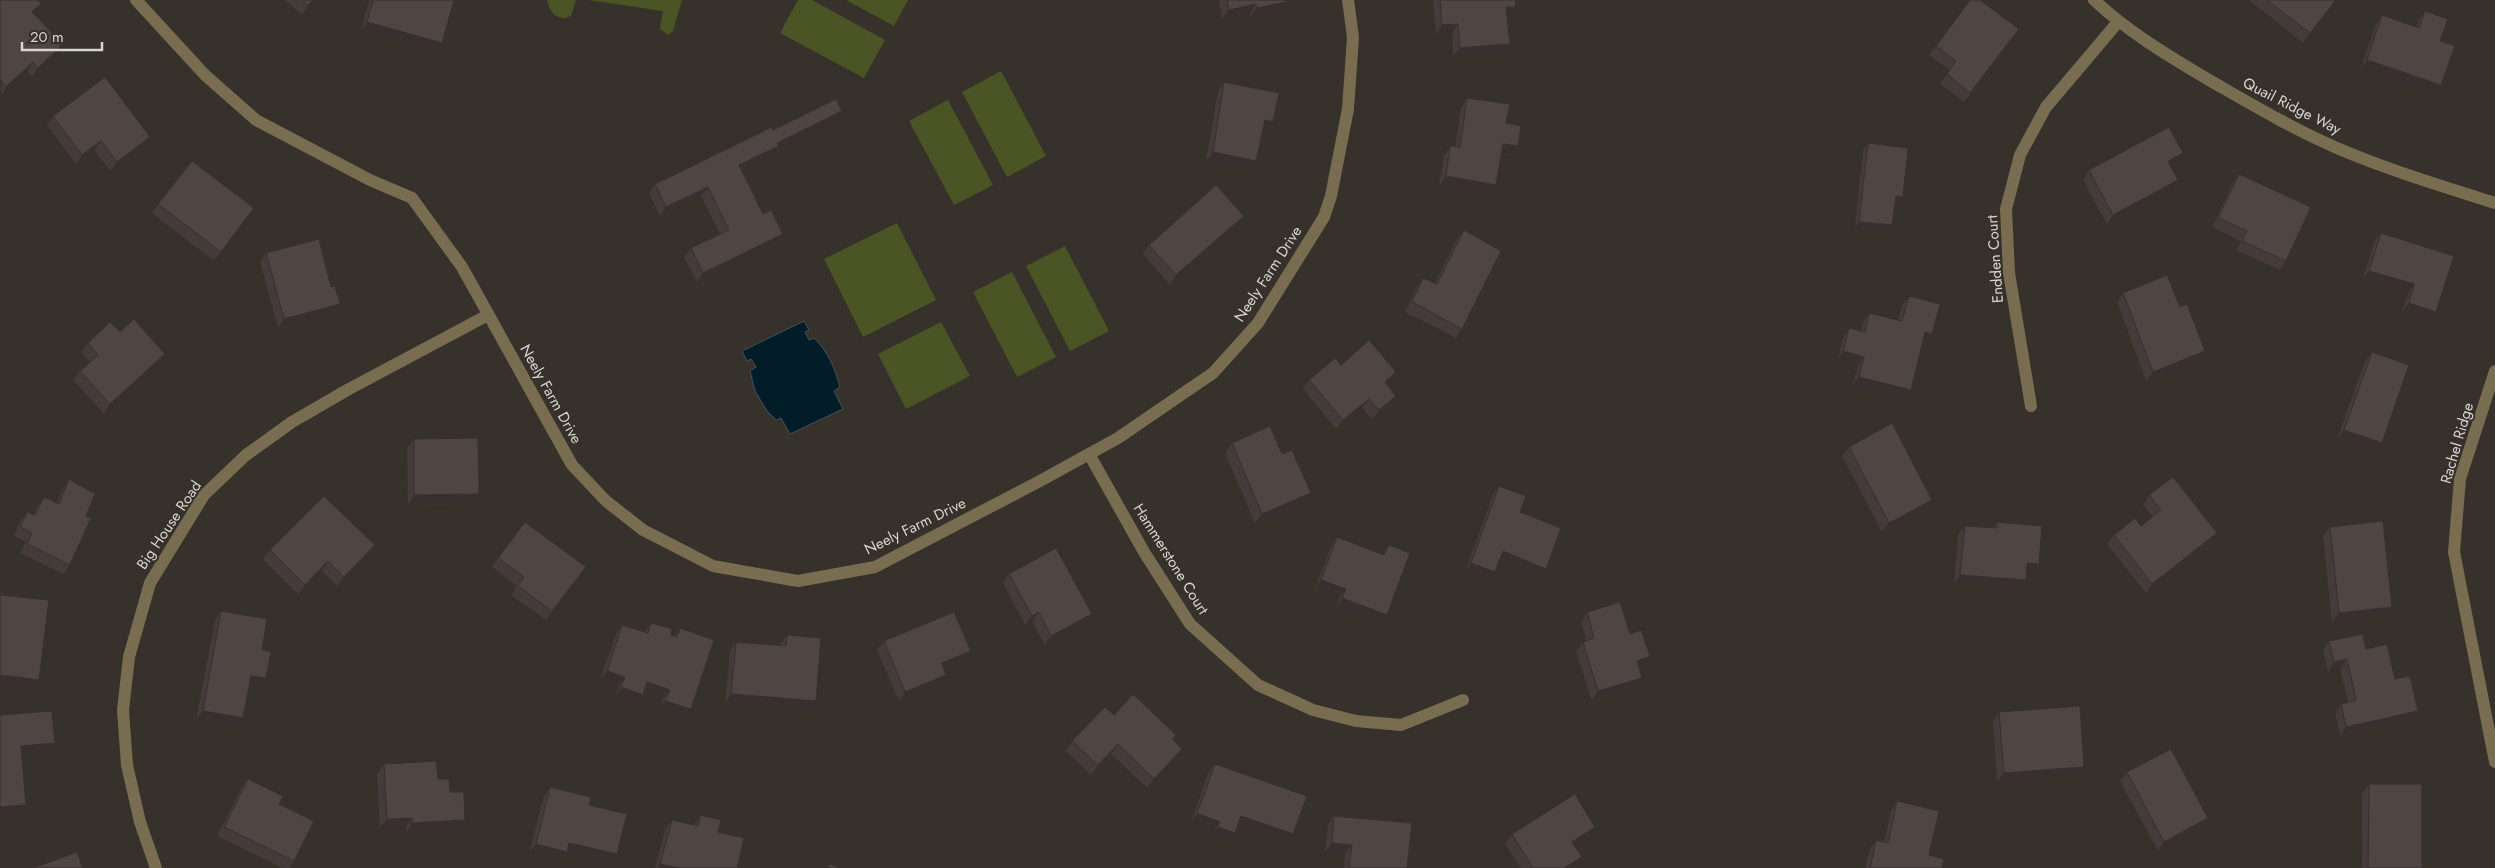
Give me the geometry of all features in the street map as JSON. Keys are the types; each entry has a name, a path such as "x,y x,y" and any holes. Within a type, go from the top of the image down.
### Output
{"street":[{"name":"Neely Farm Drive","path":"136,0 205,76 256,120 370,180 412,198 462,267 572,465 606,501 643,530 713,566 798,580 875,567 1118,438 1213,373 1258,323 1324,217 1331,196 1348,109 1353,37 1348,0"},
{"name":"Quail Ridge Way","path":"2094,0 2118,22 2182,64 2263,111 2337,148 2410,176 2495,203"},
{"name":"Endden Court","path":"2031,406 2009,273 2006,209 2020,155 2046,107 2118,22"},
{"name":"Big House Road","path":"156,868 140,822 127,765 123,710 129,657 150,583 204,495 246,455 292,422 349,389 488,315"},
{"name":"Rachel Ridge","path":"2495,371 2460,479 2454,552 2495,762"},
{"name":"Hammerstone Court","path":"1089,454 1144,552 1190,624 1258,685 1313,710 1356,721 1401,725 1463,700"}],"green space":[{"path":"547,0 576,0 571,16 562,18 552,12"},
{"path":"588,0 682,0 673,31 668,35 660,29 663,11"},
{"path":"798,0 812,0 885,40 864,78 780,33"},
{"path":"846,0 908,0 894,26"},
{"path":"1001,71 1046,156 1007,177 962,92"},
{"path":"948,100 993,185 954,205 909,121"},
{"path":"897,223 936,300 863,337 824,259"},
{"path":"1065,246 1109,331 1070,351 1026,266"},
{"path":"1012,272 1056,357 1017,377 973,292"},
{"path":"941,322 970,376 906,409 878,354"}],"water":[{"path":"804,321 809,330 805,332 809,340 814,338 819,343 833,367 840,387 834,391 843,409 790,434 781,418 776,420 767,411 755,391 750,371 756,367 751,359 747,361 742,351"}],"building":[{"path":"0,0 37,0 41,4 32,12 63,44 38,68 33,62 7,86 0,79"},
{"path":"302,0 313,0 308,5"},
{"path":"373,0 454,0 442,43 367,22"},
{"path":"1227,0 1286,0 1286,2 1257,8 1256,4 1229,10"},
{"path":"1440,0 1515,0 1516,7 1506,7 1510,44 1460,48 1458,24 1442,25"},
{"path":"1970,0 1980,0 2019,29 1970,93 1947,74 1956,61 1936,46"},
{"path":"2267,0 2336,0 2310,33"},
{"path":"2425,11 2448,19 2440,41 2455,46 2441,85 2367,60 2382,15 2419,28"},
{"path":"105,77 150,137 117,162 101,141 82,155 53,116"},
{"path":"1224,82 1279,93 1273,122 1265,120 1256,161 1213,152"},
{"path":"1467,98 1510,104 1506,123 1521,126 1518,146 1503,144 1496,185 1446,176 1450,146 1460,147"},
{"path":"836,99 842,111 777,143 779,146 739,165 763,214 771,210 783,234 703,273 691,248 729,230 708,187 666,207 655,184 772,127 773,130"},
{"path":"2169,127 2183,153 2168,161 2178,180 2113,215 2089,170"},
{"path":"1868,143 1908,148 1903,197 1896,196 1892,225 1859,222"},
{"path":"192,161 254,208 221,252 158,204"},
{"path":"2239,174 2311,207 2286,261 2242,241 2247,231 2218,218"},
{"path":"1216,185 1244,216 1176,275 1149,245"},
{"path":"1464,230 1501,251 1462,329 1412,302 1423,278 1437,284"},
{"path":"2381,233 2454,256 2436,312 2409,303 2414,284 2369,271"},
{"path":"319,239 331,287 335,286 340,304 284,319 266,253"},
{"path":"2167,275 2180,307 2187,304 2205,351 2153,372 2123,293"},
{"path":"1909,296 1940,304 1932,334 1925,332 1911,390 1859,377 1864,357 1843,351 1849,328 1865,332 1869,313 1902,321"},
{"path":"134,319 165,354 110,404 80,371 98,355 88,343 110,322 120,332"},
{"path":"1369,340 1396,372 1385,382 1396,396 1379,410 1369,399 1343,420 1309,380 1335,358 1341,365"},
{"path":"2372,352 2409,365 2382,443 2344,430"},
{"path":"1892,423 1932,500 1889,523 1849,447"},
{"path":"1270,426 1282,454 1292,450 1311,493 1262,514 1232,443"},
{"path":"478,438 479,494 414,495 414,439"},
{"path":"2173,477 2217,533 2152,584 2114,535 2135,518 2141,526 2161,510 2149,495"},
{"path":"69,479 95,494 86,516 91,518 70,565 27,544 32,533 20,527 27,512 35,515 44,497 59,504"},
{"path":"1499,486 1526,496 1520,512 1561,528 1546,569 1503,551 1495,572 1471,563"},
{"path":"324,496 375,545 344,577 328,561 305,585 270,550"},
{"path":"2383,521 2392,607 2339,613 2330,527"},
{"path":"525,522 586,567 552,611 518,586 524,577 498,558"},
{"path":"1997,522 2042,526 2039,564 2027,563 2026,580 1960,575 1965,526 1997,528"},
{"path":"1337,537 1384,555 1389,545 1410,553 1387,615 1342,598 1346,589 1321,580"},
{"path":"1056,548 1092,614 1051,636 1039,612 1032,616 1009,574"},
{"path":"0,595 49,600 39,680 0,675"},
{"path":"1620,602 1630,634 1641,630 1650,656 1637,661 1642,678 1598,691 1583,642 1594,638 1587,612"},
{"path":"221,611 267,619 262,650 271,652 266,678 251,676 243,718 203,711"},
{"path":"954,612 971,651 942,663 946,675 905,692 884,641"},
{"path":"651,623 672,629 671,635 677,637 680,628 714,640 691,709 665,701 670,690 647,682 643,695 621,687 625,677 607,671 622,625 648,633"},
{"path":"2363,634 2366,649 2387,644 2395,679 2410,676 2418,711 2346,727 2341,704 2356,700 2347,659 2334,662 2329,641"},
{"path":"787,635 821,638 816,701 731,694 736,642 786,646"},
{"path":"1133,694 1176,735 1172,739 1182,749 1154,779 1118,744 1098,765 1072,741 1105,707 1114,715"},
{"path":"2080,706 2084,767 2004,773 1999,712"},
{"path":"52,711 55,743 21,746 26,805 0,807 0,715"},
{"path":"2171,749 2208,818 2164,842 2127,772"},
{"path":"436,761 438,779 449,779 450,792 464,792 465,820 412,823 412,818 387,819 384,764"},
{"path":"1215,764 1307,796 1293,834 1241,816 1235,833 1218,827 1220,822 1197,813"},
{"path":"248,779 283,796 279,804 314,821 294,861 224,827"},
{"path":"2369,784 2422,784 2422,868 2368,868"},
{"path":"550,787 591,797 589,805 627,814 617,854 569,843 567,852 536,844"},
{"path":"1575,794 1595,827 1572,842 1582,857 1564,868 1533,868 1512,834"},
{"path":"1897,801 1939,811 1929,855 1944,859 1942,868 1870,868 1876,840 1888,843"},
{"path":"700,815 721,820 718,832 744,838 737,868 679,868 660,864 672,820 698,826"},
{"path":"1334,816 1412,823 1407,868 1349,868 1352,845 1332,843"},
{"path":"77,852 83,868 33,868"},
{"path":"829,864 843,868 828,868"}]}
